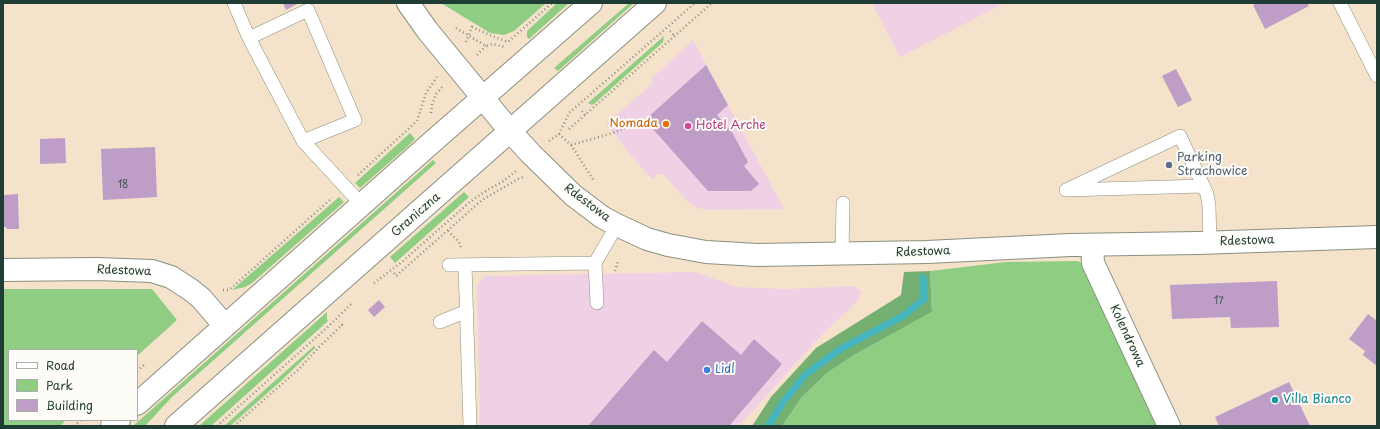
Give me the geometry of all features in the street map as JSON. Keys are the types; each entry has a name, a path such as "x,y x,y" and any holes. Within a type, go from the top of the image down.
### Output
{"street":[{"name":"Rdestowa","path":"408,3 427,30 510,131 573,195 602,217 640,236 661,243 706,252 757,255 927,252 1092,245 1377,237"},
{"path":"138,403 591,3"},
{"name":"Graniczna","path":"176,426 655,3"},
{"name":"Kolendrowa","path":"1092,245 1093,263 1169,426"},
{"name":"Rdestowa","path":"3,270 152,271 171,277 191,290 201,298 225,326"}],"lane":[{"path":"234,3 249,38 303,141 362,205"},
{"path":"1340,3 1377,76"},
{"path":"249,38 308,10 355,120 303,141"},
{"path":"1203,186 1066,190 1180,136 1207,194 1209,206 1210,242"},
{"path":"842,254 843,203"},
{"path":"597,303 595,262 617,225"},
{"path":"448,265 595,262"},
{"path":"465,265 470,426"},
{"path":"440,322 467,311"}],"path":[{"path":"465,42 472,27 508,42 552,3"},
{"path":"549,141 558,134 569,114 695,3"},
{"path":"569,129 712,3"},
{"path":"455,28 486,46"},
{"path":"670,31 675,36"},
{"path":"476,55 486,46 492,44 508,47"},
{"path":"201,298 213,286 219,289 229,290 416,121 426,93 438,74"},
{"path":"431,117 432,105 436,94 446,82"},
{"path":"582,111 585,115"},
{"path":"570,145 613,133 631,125"},
{"path":"558,134 570,145 597,186"},
{"path":"370,286 403,261 471,201 516,172"},
{"path":"394,273 396,276 482,200 518,179 527,177"},
{"path":"448,231 459,242 461,249"},
{"path":"217,426 332,324 356,299"},
{"path":"234,426 299,369 342,325 339,322"},
{"path":"138,370 145,364"}],"shaded area":[{"path":"872,3 1005,3 900,57"},
{"path":"693,40 784,209 706,210 698,208 686,200 663,174 658,174 653,180 626,150 606,124 653,83 651,79"},
{"path":"695,272 738,287 786,289 853,286 861,291 859,299 813,344 739,426 480,426 477,285 486,276"}],"green space":[{"path":"441,3 546,3 514,31 504,35 490,33"},
{"path":"557,3 569,3 529,39 527,37 527,31"},
{"path":"629,3 634,3 558,71 554,68"},
{"path":"664,36 663,42 594,104 592,105 588,103"},
{"path":"410,133 415,139 407,147 360,188 355,183"},
{"path":"433,160 436,163 172,397 145,426 133,426"},
{"path":"464,192 469,197 395,263 390,257"},
{"path":"339,197 344,202 252,283 245,287 232,290"},
{"path":"1078,261 1083,264 1161,426 782,426 802,397 827,373 854,355 932,312 930,271 1006,262"},
{"path":"930,271 932,312 854,355 827,373 802,397 782,426 752,426 771,397 816,348 901,295 904,272"},
{"path":"3,289 152,289 177,320 138,355 138,349 8,349 8,421 65,421 60,426 3,426"},
{"path":"327,312 328,321 211,426 199,426"},
{"path":"314,346 315,348 281,381 230,426 224,426"}],"building":[{"path":"283,3 299,3 286,10"},
{"path":"1256,3 1307,3 1309,6 1265,29 1253,5"},
{"name":"Hotel Arche","path":"706,65 728,105 717,115 732,132 748,162 744,166 759,184 751,191 708,191 645,120"},
{"path":"1176,69 1192,100 1178,107 1162,76"},
{"path":"65,138 66,163 40,164 40,139"},
{"path":"155,147 157,197 103,200 101,149"},
{"path":"3,191 4,195 18,194 19,229 7,229 6,227 3,227"},
{"path":"1277,281 1279,327 1231,328 1230,317 1172,319 1170,285"},
{"path":"379,300 385,307 374,317 368,310"},
{"path":"1368,314 1377,321 1377,366 1363,355 1365,351 1349,339"},
{"name":"Lidl","path":"702,321 741,355 754,339 782,364 729,426 589,425 654,350 667,362"},
{"name":"Villa Bianco","path":"1289,382 1310,426 1219,426 1215,417"}],"waterway":[{"path":"768,426 783,402 806,374 842,348 903,316 924,299 923,278"}],"place":[{"name":"Nomada","path":"666,124"},
{"name":"Hotel Arche","path":"688,126"},
{"name":"Parking Strachowice","path":"1169,165"},
{"name":"Lidl","path":"707,370"},
{"name":"Villa Bianco","path":"1275,400"}]}
